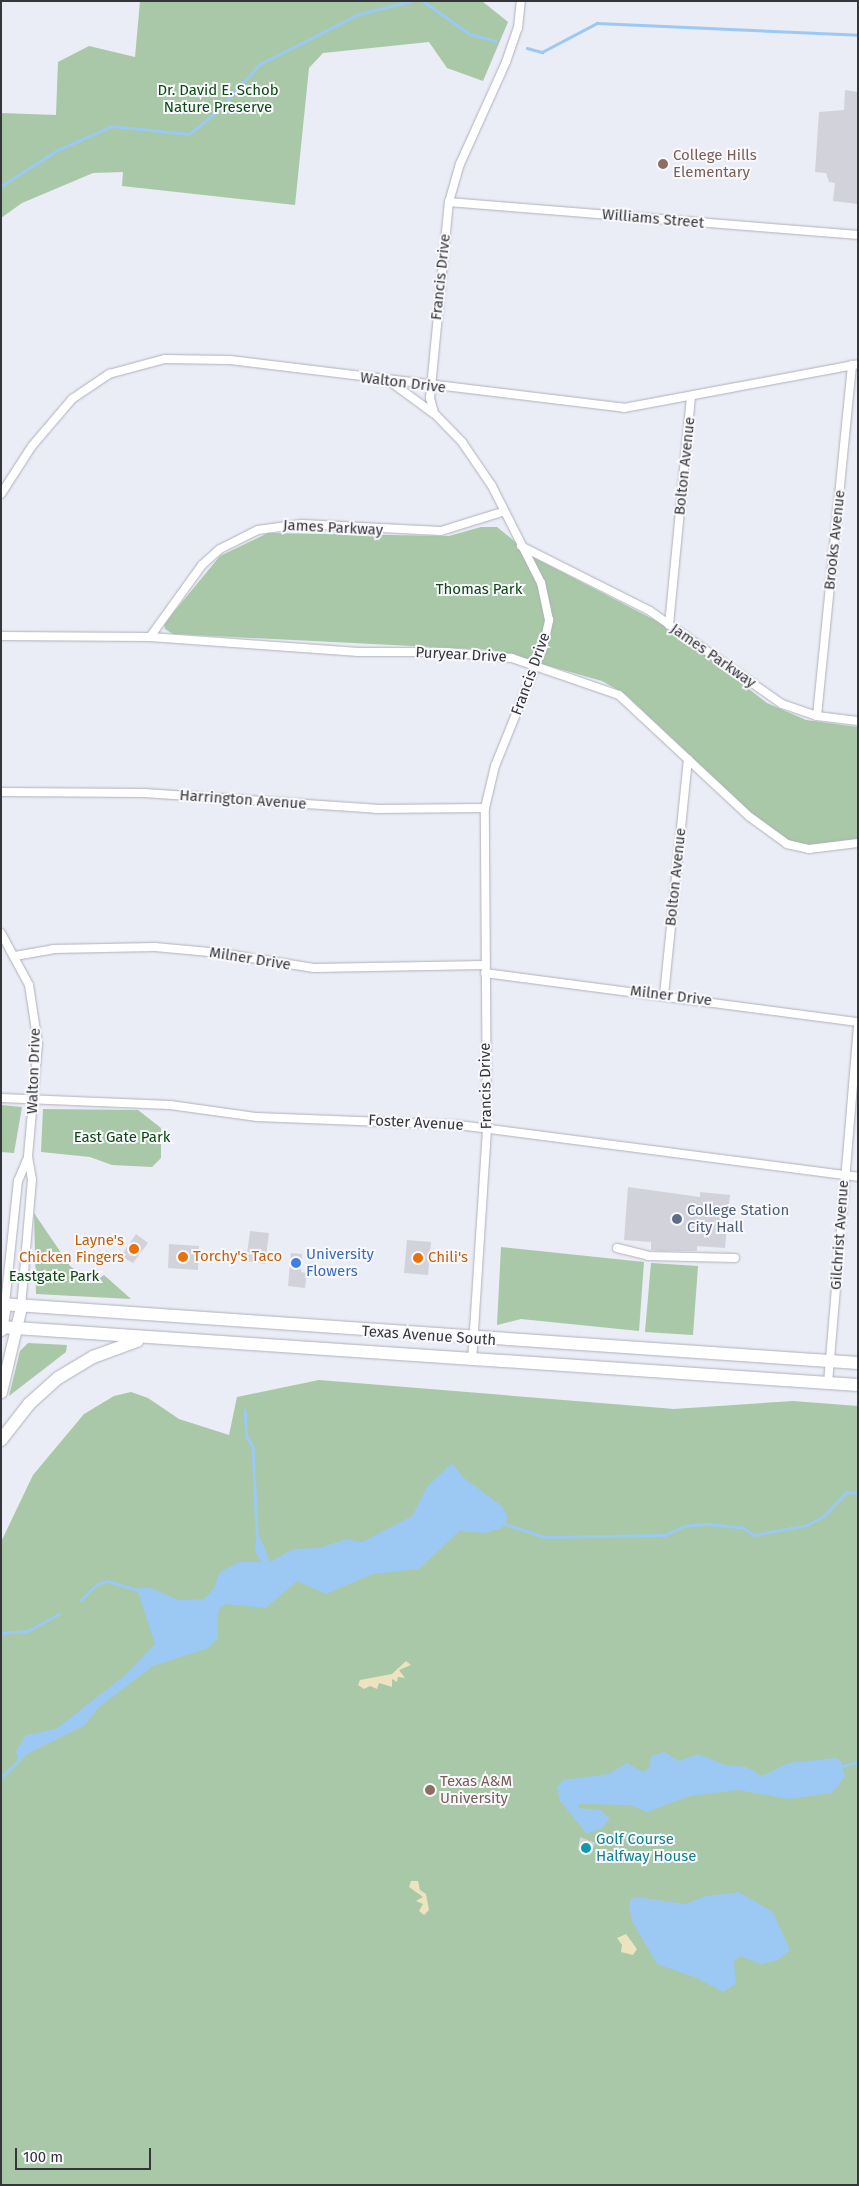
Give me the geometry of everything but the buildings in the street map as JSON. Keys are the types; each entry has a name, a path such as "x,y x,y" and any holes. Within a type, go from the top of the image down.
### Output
{"main road":[{"name":"Texas Avenue South","path":"3,1304 474,1339 858,1363"},
{"path":"275,1348 278,1325"},
{"name":"Texas Avenue South","path":"1,1328 275,1348 858,1385"},
{"path":"1,1440 29,1404 64,1374 93,1357 144,1339"}],"street":[{"name":"Francis Drive","path":"472,1361 488,1128 485,969 485,808 496,766 537,665 547,632 549,612 541,583 502,512 486,477 462,442 434,413 430,387 449,202 460,164 506,62 518,28 521,1"},
{"name":"Williams Street","path":"449,202 858,235"},
{"name":"Walton Drive","path":"1,494 32,446 72,399 97,380 128,367 165,359 196,358 430,387 624,408 855,364"},
{"name":"Brooks Avenue","path":"818,716 855,364"},
{"path":"391,382 434,413"},
{"name":"Bolton Avenue","path":"669,625 691,396"},
{"name":"James Parkway","path":"150,637 202,566 220,549 258,530 302,524 441,531 502,512"},
{"name":"James Parkway","path":"521,546 669,625 782,704 818,716 858,720"},
{"name":"Puryear Drive","path":"1,636 150,637 358,652 486,654 537,665 619,695 750,817 787,844 809,849 858,843"},
{"name":"Bolton Avenue","path":"664,995 688,759"},
{"name":"Harrington Avenue","path":"1,792 144,793 376,808 485,808"},
{"name":"Walton Drive","path":"1,933 29,985 37,1023 34,1100 28,1157 32,1179 21,1306"},
{"name":"Milner Drive","path":"15,956 53,949 155,947 220,952 314,968 485,969 858,1022"},
{"name":"Gilchrist Avenue","path":"828,1383 858,1027"},
{"name":"Foster Avenue","path":"1,1098 170,1105 257,1117 424,1122 488,1128 858,1177"},
{"name":"Walton Drive","path":"3,1304 18,1180 28,1157"},
{"path":"617,1248 648,1256 734,1258"},
{"path":"1,1328 3,1304"},
{"path":"1,1392 21,1306"}],"green space":[{"name":"Dr. David E. Schob Nature Preserve","path":"140,1 482,1 508,22 483,81 447,68 429,42 323,53 309,68 295,205 122,186 123,172 93,173 22,203 1,218 1,113 56,115 58,62 89,46 135,57"},
{"name":"Thomas Park","path":"481,527 497,527 535,558 670,628 767,703 806,720 858,727 858,839 812,846 781,841 625,694 602,681 492,650 173,634 165,629 164,624 220,556 268,533 449,536"},
{"path":"1,1105 22,1107 14,1153 1,1152"},
{"name":"East Gate Park","path":"43,1109 138,1110 161,1128 161,1158 152,1167 112,1165 90,1157 41,1152"},
{"name":"Eastgate Park","path":"34,1213 70,1266 93,1283 104,1275 131,1299 36,1294"},
{"path":"501,1247 644,1262 639,1331 521,1319 497,1325"},
{"path":"651,1263 698,1266 693,1335 645,1332"},
{"path":"28,1343 67,1345 66,1352 9,1396 20,1351"},
{"name":"Texas A&M University","path":"319,1380 674,1409 793,1401 858,1406 858,2185 1,2185 1,1542 33,1475 84,1414 114,1396 131,1392 148,1398 179,1419 229,1435 237,1397"}],"sand":[{"path":"406,1661 411,1665 399,1670 405,1678 398,1677 397,1682 392,1679 392,1687 379,1683 377,1689 370,1686 364,1689 358,1685 360,1680 392,1674"},
{"path":"411,1881 418,1881 420,1890 426,1894 429,1910 424,1915 419,1911 423,1904 416,1901 423,1897 409,1887"},
{"path":"626,1934 637,1949 633,1955 621,1952 622,1945 617,1938"}],"water":[{"path":"452,1463 464,1478 503,1507 508,1518 502,1528 485,1533 459,1531 419,1569 373,1574 326,1594 297,1581 266,1608 226,1604 220,1608 217,1617 218,1638 208,1648 153,1666 99,1707 85,1725 27,1754 18,1763 16,1751 26,1735 56,1729 124,1676 155,1644 137,1589 148,1587 179,1600 204,1599 214,1588 220,1572 239,1562 262,1562 255,1551 257,1530 270,1562 293,1549 319,1548 346,1539 362,1542 412,1516 427,1487"},
{"path":"664,1752 679,1761 698,1754 725,1765 747,1767 762,1776 788,1763 836,1758 841,1761 845,1777 832,1793 788,1799 738,1790 690,1796 647,1812 630,1805 579,1804 578,1808 600,1810 610,1818 602,1828 587,1834 560,1801 557,1787 563,1780 608,1774 627,1763 643,1772 650,1767 651,1756"},
{"path":"739,1892 773,1912 790,1950 778,1960 761,1964 740,1956 734,1962 736,1984 723,1992 697,1978 657,1964 632,1921 629,1906 631,1899 637,1897 685,1904 706,1896"}],"waterway":[{"path":"1,186 58,150 112,126 189,134 212,116 260,64 359,14 411,1"},
{"path":"423,1 470,34 496,41"},
{"path":"527,48 542,52 597,23 858,35"},
{"path":"245,1410 247,1437 253,1447 257,1532"},
{"path":"502,1523 545,1537 665,1535 684,1526 708,1524 744,1528 754,1535 807,1525 824,1516 846,1492 858,1493"},
{"path":"81,1600 96,1585 107,1581 139,1590"},
{"path":"1,1633 28,1631 59,1614"},
{"path":"1,1777 19,1761"},
{"path":"843,1766 858,1762"}],"place":[{"name":"College Hills Elementary","path":"663,164"},
{"name":"College Station City Hall","path":"677,1219"},
{"name":"Layne's Chicken Fingers","path":"134,1249"},
{"name":"Torchy's Taco","path":"183,1257"},
{"name":"Chili's","path":"418,1258"},
{"name":"University Flowers","path":"296,1263"},
{"name":"Texas A&M University","path":"430,1790"},
{"name":"Golf Course Halfway House","path":"586,1848"}]}
